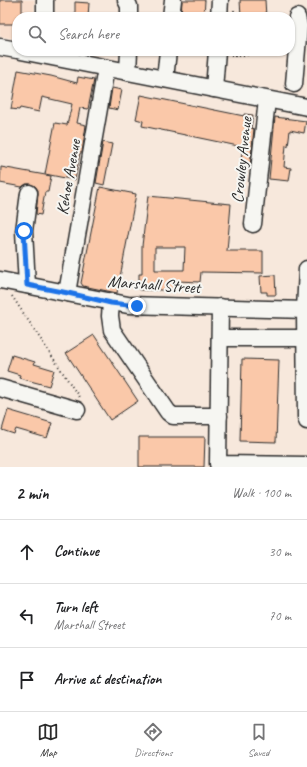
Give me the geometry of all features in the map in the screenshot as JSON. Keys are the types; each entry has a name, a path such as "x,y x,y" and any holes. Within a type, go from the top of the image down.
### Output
{"street":[{"path":"45,0 45,12"},
{"path":"126,0 129,6 129,12"},
{"path":"172,12 173,0"},
{"path":"219,12 220,0"},
{"path":"293,91 299,26 298,21"},
{"path":"0,47 12,49"},
{"path":"56,56 106,68 267,100 293,91"},
{"path":"128,72 129,56"},
{"path":"165,79 167,56"},
{"path":"214,89 223,56"},
{"path":"288,56 285,82 307,107"},
{"name":"Kehoe Avenue","path":"68,293 106,68"},
{"name":"Crowley Avenue","path":"253,224 267,100"},
{"path":"27,285 24,231 29,193"},
{"path":"307,269 305,338 307,421"},
{"name":"Marshall Street","path":"4,286 27,285 111,303 137,306 306,310"},
{"path":"111,303 110,316 112,330 168,412 174,416 218,416"},
{"path":"220,307 218,464 307,465"},
{"path":"220,338 305,338"},
{"path":"0,388 78,404"}],"path":[{"path":"4,286 78,404"}],"shaded area":[{"path":"0,0 34,0 34,12 12,12 12,38 0,36"}],"building":[{"path":"0,0 22,0 22,12 12,12 12,24 0,24"},
{"path":"182,0 205,0 204,12 181,12"},
{"path":"240,0 265,0 266,12 241,12"},
{"path":"75,2 89,3 88,12 75,12"},
{"path":"18,70 51,76 77,83 78,77 94,80 88,109 80,108 77,123 86,125 82,153 80,153 75,180 45,174 55,123 67,125 72,104 42,97 39,112 20,108 19,110 11,109"},
{"path":"112,88 122,90 118,110 109,108"},
{"path":"141,95 244,116 244,114 253,115 251,128 254,129 250,166 240,165 243,147 142,126 143,121 136,119"},
{"path":"275,117 306,121 304,133 290,130 288,146 286,145 284,167 291,168 289,181 269,179"},
{"path":"103,142 112,144 104,185 96,183"},
{"path":"1,167 51,176 48,192 45,192 41,215 36,214 38,190 35,186 26,184 22,187 0,183"},
{"path":"100,187 136,194 117,293 83,286 81,283"},
{"path":"148,196 231,204 227,251 263,251 263,273 201,272 200,282 177,281 176,290 139,290 139,274 142,274 142,246","holes":["155,247 185,247 184,270 155,270"]},
{"path":"275,275 276,295 267,295 267,292 261,292 260,276"},
{"path":"94,335 138,401 110,420 66,353"},
{"path":"12,355 54,370 49,386 19,378 20,375 7,371"},
{"path":"242,359 279,360 276,442 240,441"},
{"path":"8,410 52,423 47,438 16,429 14,434 2,430"},
{"path":"139,437 205,437 204,467 139,467"}],"route":[{"path":"24,231 27,285 111,303 137,306"}]}
